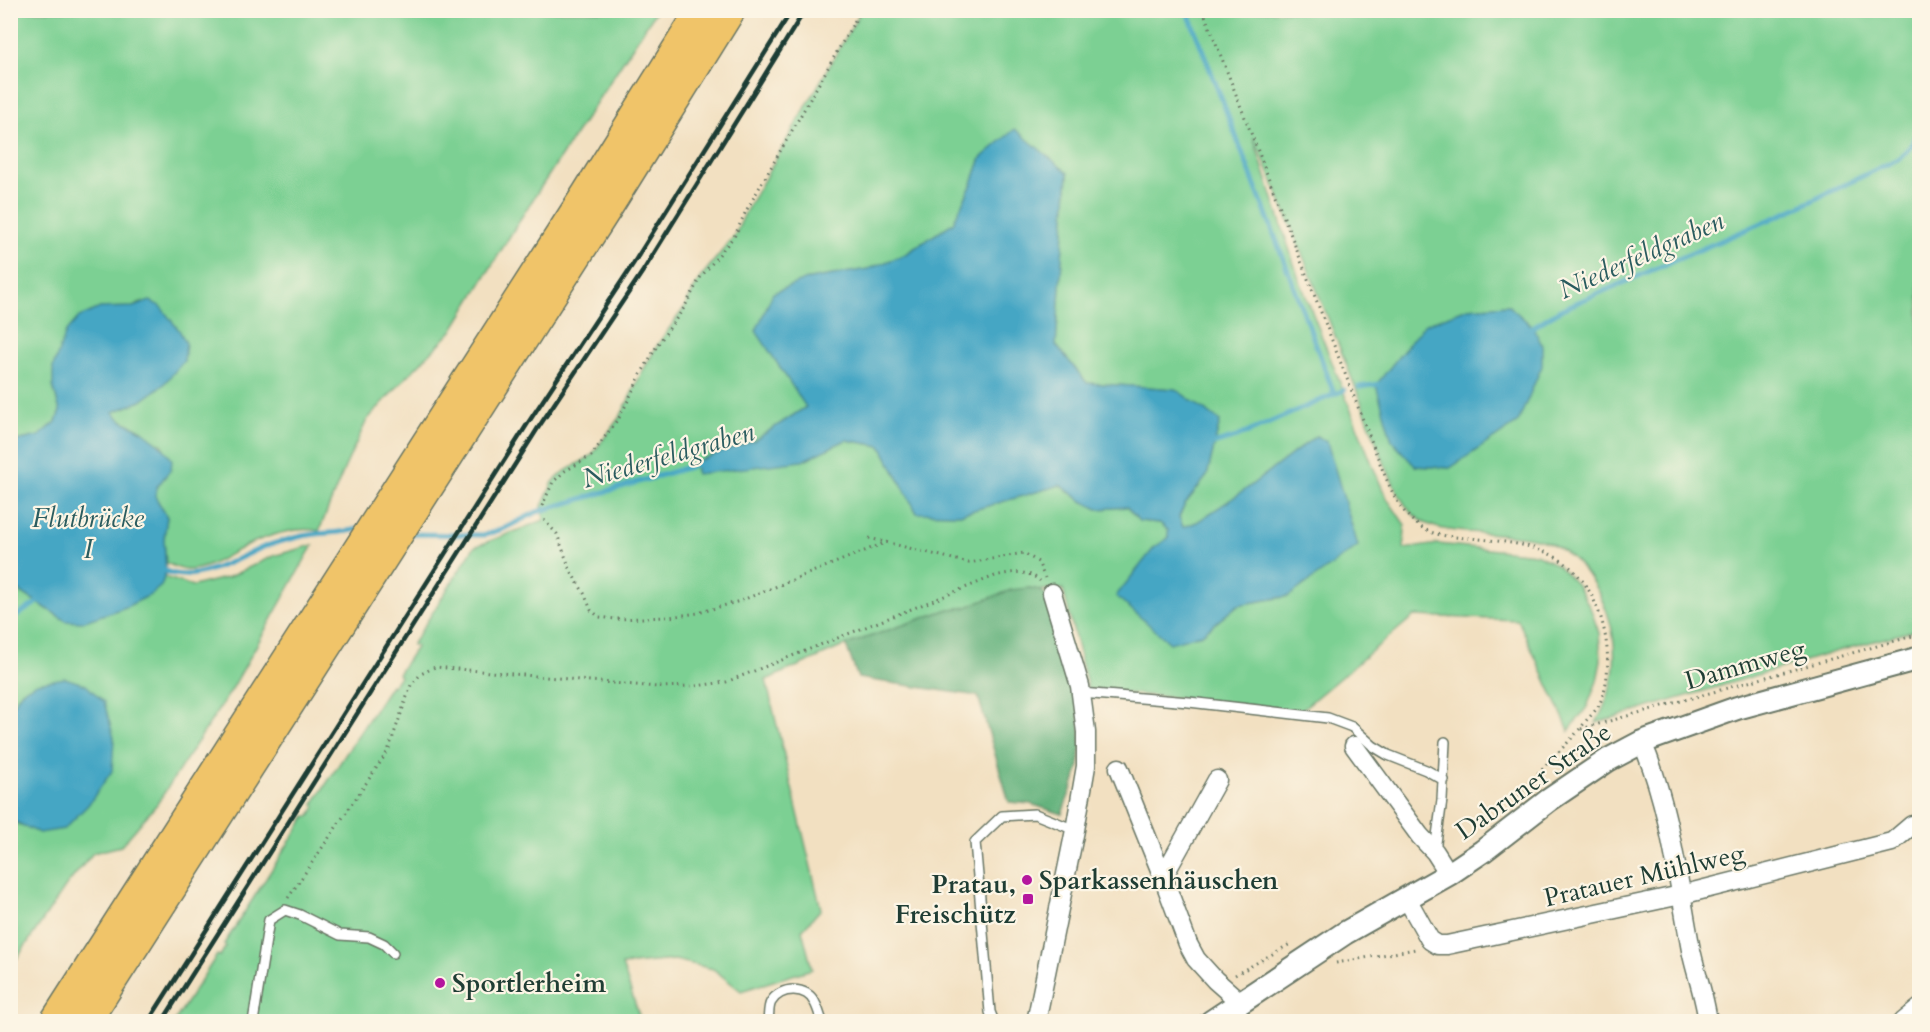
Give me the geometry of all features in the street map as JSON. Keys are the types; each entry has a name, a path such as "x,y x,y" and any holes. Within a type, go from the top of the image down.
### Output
{"main road":[{"path":"85,1022 314,642 454,422 618,146 702,10"},
{"path":"454,422 614,197 730,10"},
{"path":"55,1022 314,642"}],"street":[{"path":"1036,1022 1086,766 1086,732 1081,693 1052,593"},
{"name":"Dabruner Straße","path":"1211,1022 1345,933 1449,874 1598,766 1642,742 1737,708 1920,658"},
{"path":"1642,742 1651,764 1666,819 1692,954 1708,1022"},
{"path":"1354,746 1420,836 1435,852 1449,874"},
{"path":"1119,768 1188,944 1196,959 1239,1002"},
{"path":"1163,877 1217,780"},
{"name":"Pratauer Mühlweg","path":"1438,945 1447,945 1681,895 1892,842 1912,825"},
{"path":"1406,897 1430,940 1438,945"},
{"path":"1903,1022 1920,1008"}],"lane":[{"path":"1081,693 1189,702 1328,718 1352,727 1373,746 1388,755 1444,780"},
{"path":"1435,852 1444,780 1445,742"},
{"path":"994,1022 990,1012 975,842 1002,816 1035,814 1075,830"},
{"path":"253,1022 269,920 285,910 340,935 369,937 384,944 393,953"},
{"path":"768,1022 770,1003 780,994 797,989 808,994 815,1002 822,1022"}],"path":[{"path":"542,506 553,482 565,471 591,456 621,415 640,374 658,344 684,308 700,278 735,235 746,211 861,10"},
{"path":"1203,10 1383,471 1404,513 1422,528 1443,536 1503,541 1540,549 1563,559 1582,580 1596,604 1605,630 1608,658 1606,681 1599,704 1580,730 1515,803"},
{"path":"544,520 556,534 571,572 584,592 591,610 599,617 616,619 669,617 698,613 740,601 887,542"},
{"path":"869,538 969,563 1024,553 1038,562 1052,593"},
{"path":"269,920 294,891 388,751 411,685 421,674 435,667 657,687 695,686 726,682 995,576 1015,571 1035,576 1052,593"},
{"name":"Dammweg","path":"1580,730 1920,634"},
{"path":"1335,963 1438,945"}],"green space":[{"path":"10,11 656,11 524,213 452,331 367,420 319,531 294,530 276,534 252,543 205,567 188,570 166,563 164,539 167,517 156,498 156,488 171,469 163,445 138,428 120,420 112,412 141,401 142,302 133,307 100,308 53,386 60,411 56,422 39,436 11,442"},
{"path":"861,11 1919,11 1919,629 1596,723 1611,685 1614,645 1609,618 1594,585 1572,558 1552,544 1523,537 1443,529 1421,521 1409,510 1383,461 1316,288 1253,137 1298,276 1376,474 1386,497 1405,525 1404,549 1438,544 1536,554 1558,565 1577,585 1590,607 1599,633 1601,661 1597,681 1587,707 1568,732 1518,620 1414,616 1300,711 1088,689 1063,589 1029,588 964,608 949,609 846,645 766,680 821,909 802,930 812,969 741,991 713,969 675,960 622,965 641,1021 174,1022 217,955 220,956 226,946 224,944 306,816 309,817 316,806 313,804 391,685 393,686 400,676 398,674 417,646 412,645 474,547 544,520 542,506 553,482 565,471 591,456 621,415 658,344 684,308 700,278 735,235 746,211","holes":["981,158 1068,173 1056,345 1087,383 1175,389 1220,421 1207,476 1185,504 1179,517 1183,527 1197,522 1245,490 1316,436 1289,596 1238,605 1202,634 1154,548 1168,538 1168,530 1160,523 1139,521 1127,507 1098,509 1060,485 960,514 917,513 881,446 846,440 802,461 700,460 755,440 806,407 804,280 868,269 904,255 953,223 971,186","1508,305 1518,422 1450,468 1415,466 1424,325 1468,308"]},
{"path":"313,545 232,689 157,804 121,846 93,853 66,886 11,967 11,820 20,825 22,691 11,707 11,588 18,590 66,621 161,586 164,577 193,586 229,577 273,556"},
{"path":"1029,588 1040,590 1047,595 1067,658 1077,705 1081,749 1075,781 1062,814 1031,804 1009,802 978,696 858,678 846,645 949,609 964,608 1011,590"}],"water":[{"path":"1015,129 1068,173 1056,345 1087,383 1175,389 1220,421 1207,476 1185,504 1179,517 1183,527 1197,522 1245,490 1316,436 1327,442 1358,546 1289,596 1238,605 1202,634 1170,643 1116,596 1154,548 1168,538 1168,530 1160,523 1139,521 1127,507 1098,509 1060,485 960,514 917,513 881,446 846,440 802,461 697,474 694,465 700,460 755,440 806,407 756,331 773,293 804,280 868,269 904,255 953,223 971,186 981,158"},
{"name":"Flutbrücke I","path":"150,301 160,306 179,330 186,343 184,361 163,385 141,401 113,412 120,419 153,439 172,460 171,469 156,488 156,498 167,517 164,539 166,572 161,586 150,595 126,607 82,622 66,621 18,590 11,588 11,442 39,436 56,422 60,411 53,386 53,367 66,332 79,317 100,308 133,307"},
{"path":"1508,305 1533,327 1542,345 1542,366 1518,422 1450,468 1415,466 1392,441 1376,385 1424,325 1468,308"},
{"path":"65,678 86,685 104,702 114,738 112,771 88,805 64,829 39,833 11,820 11,707 22,691 37,683"}],"waterway":[{"path":"1187,10 1334,393"},
{"name":"Niederfeldgraben","path":"1528,330 1562,309 1799,207 1900,158 1913,144 1920,126"},
{"name":"Niederfeldgraben","path":"1359,387 1381,384"},
{"name":"Niederfeldgraben","path":"1209,445 1237,437 1344,390"},
{"name":"Niederfeldgraben","path":"408,534 485,535 537,512 699,464"},
{"name":"Niederfeldgraben","path":"161,568 172,574 199,573 278,542 306,535 358,529"},
{"name":"Niederfeldgraben","path":"10,620 41,600"}],"railway":[{"path":"148,1022 528,423 633,264 792,10"},
{"path":"162,1022 538,428 643,271 805,10"}],"place":[{"name":"Sparkassenhäuschen","path":"1027,880"},
{"name":"Pratau, Freischütz","path":"1028,899"},
{"name":"Sportlerheim","path":"440,983"}]}
